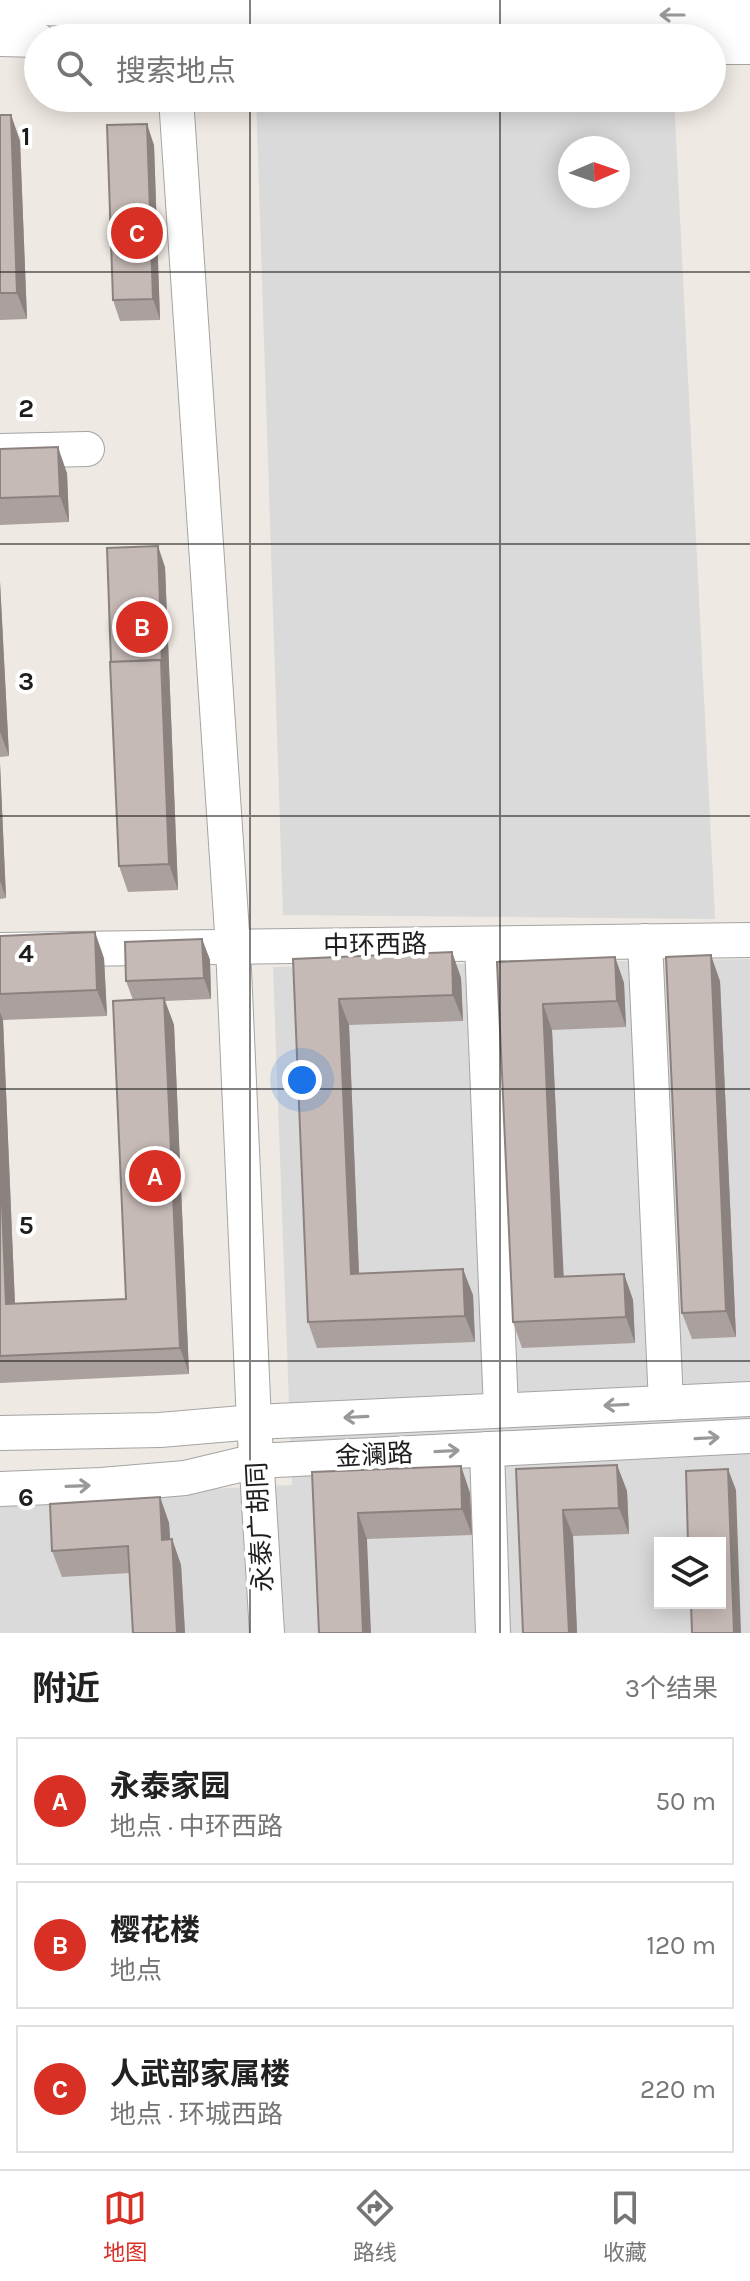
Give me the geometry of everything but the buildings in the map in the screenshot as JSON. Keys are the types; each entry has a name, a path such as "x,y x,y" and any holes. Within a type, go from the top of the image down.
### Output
{"street":[{"path":"0,7 750,16"},
{"path":"0,39 24,40"},
{"path":"726,47 750,47"},
{"name":"永泰广胡同","path":"177,112 233,947 254,1422 267,1633"},
{"path":"0,451 87,449"},
{"name":"中环西路","path":"0,950 750,940"},
{"path":"645,941 666,1403"},
{"path":"482,944 501,1410"},
{"name":"金澜路","path":"0,1433 160,1430 254,1422 750,1399"},
{"name":"金澜路","path":"0,1489 185,1478 256,1461 750,1436"},
{"path":"487,1449 493,1633"}],"shaded area":[{"path":"256,112 675,112 715,919 283,915"},
{"path":"750,959 750,1633 0,1633 0,1499 292,1485 273,967"}],"place":[{"name":"人武部家属楼","path":"137,233"},
{"name":"樱花楼","path":"142,627"},
{"name":"永泰家园","path":"155,1176"}]}
